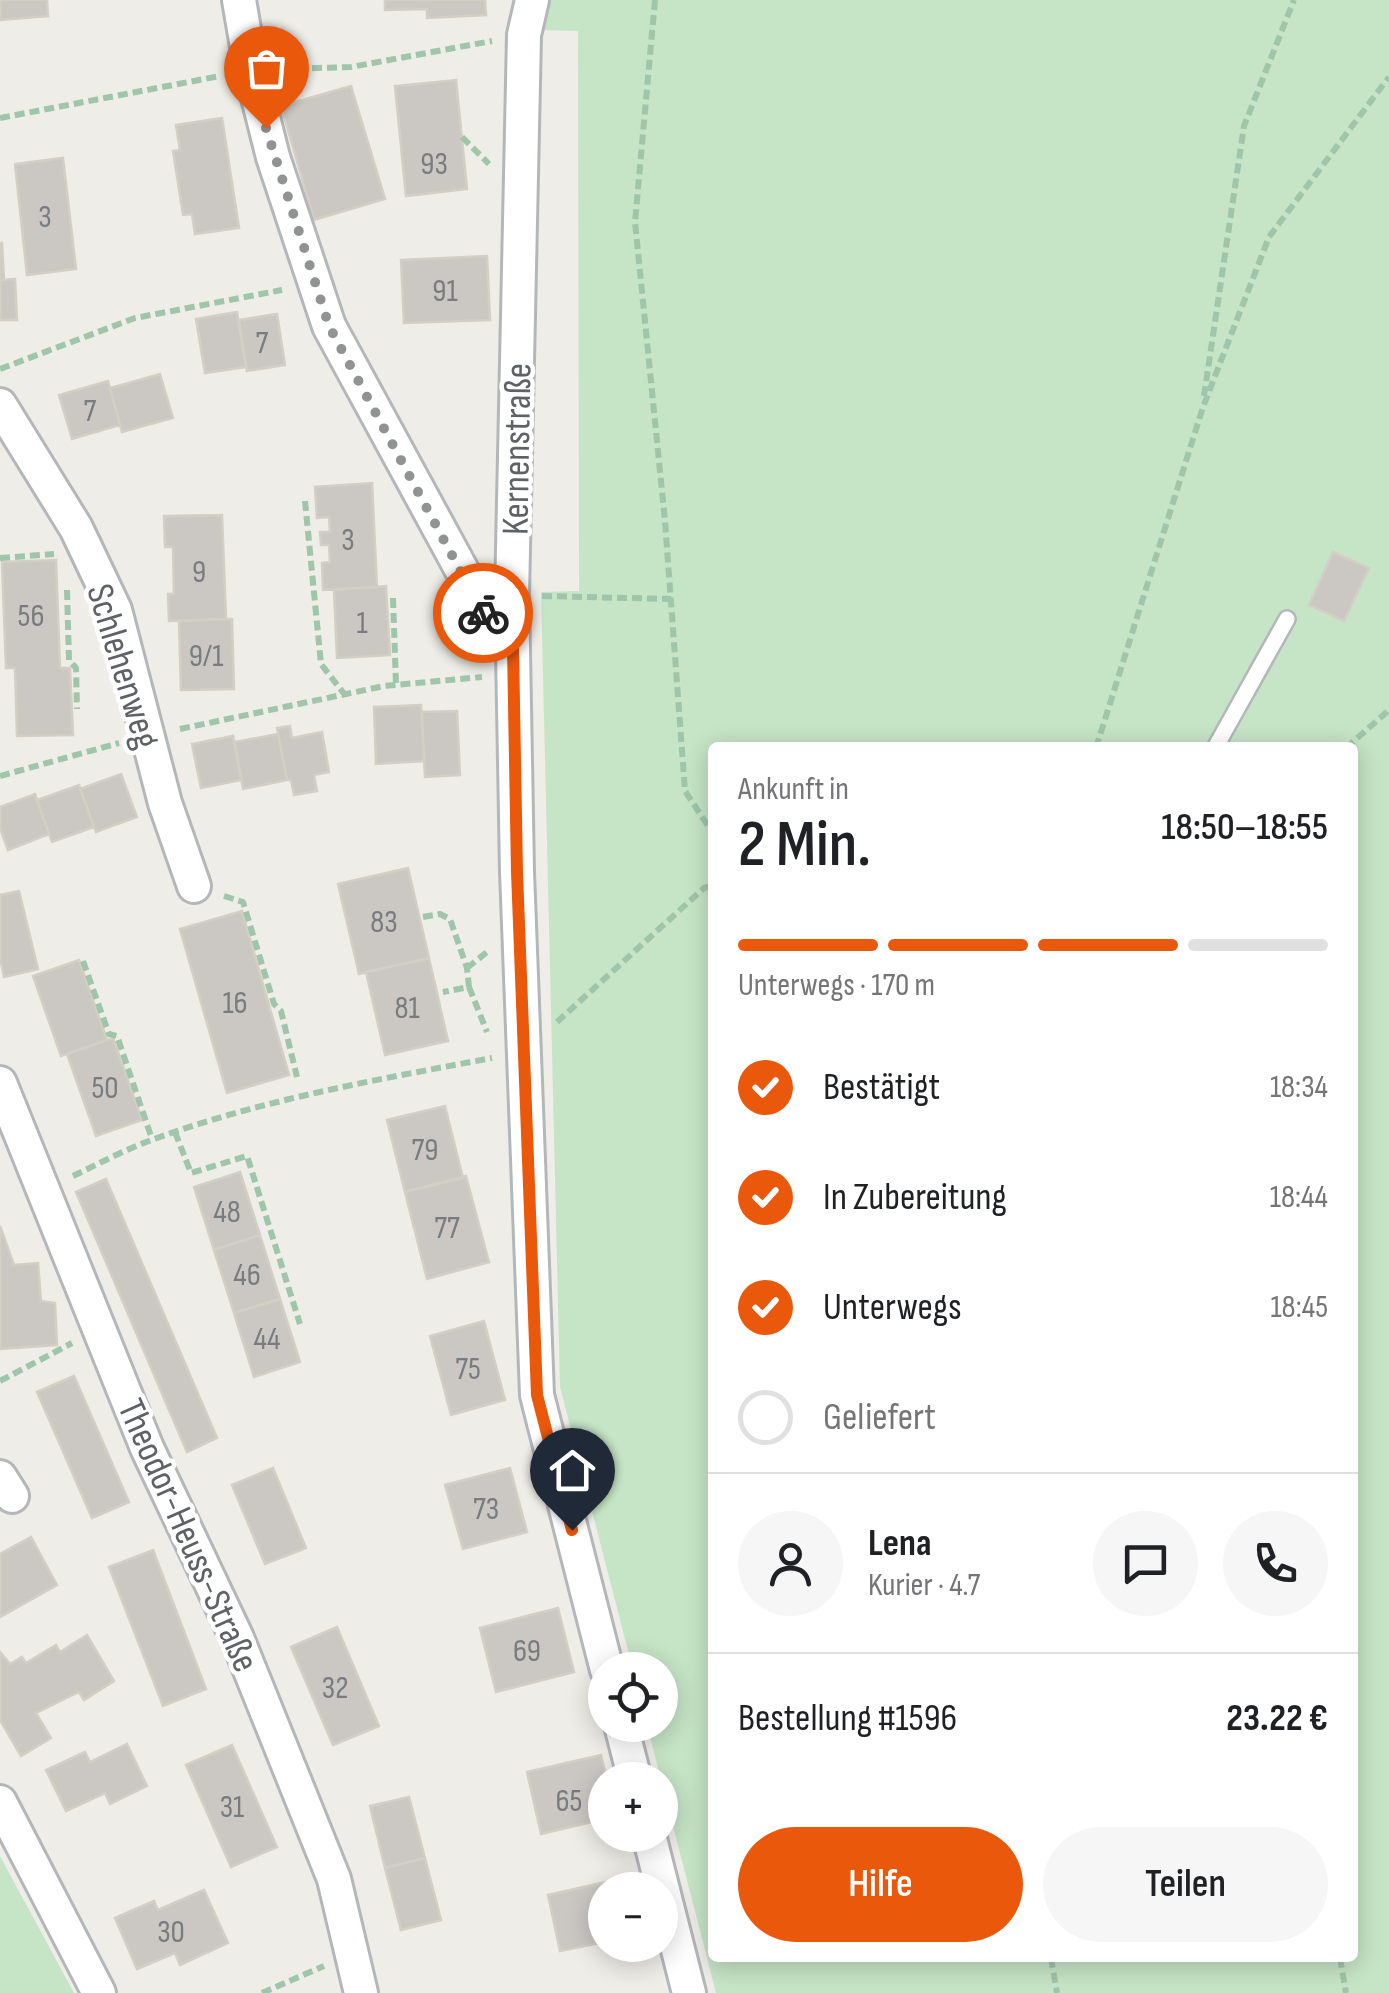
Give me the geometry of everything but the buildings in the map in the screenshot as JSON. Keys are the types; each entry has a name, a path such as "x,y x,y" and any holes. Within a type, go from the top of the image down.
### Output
{"street":[{"path":"238,0 273,157 329,326 466,576 494,636 513,661"},
{"name":"Kernenstraße","path":"532,0 524,35 512,595 537,1395 602,1652"},
{"name":"Schlehenweg","path":"0,404 76,528 115,610 164,804 194,886"},
{"name":"Theodor-Heuss-Straße","path":"0,1083 147,1448 244,1655 334,1880 362,1993"},
{"path":"0,1802 99,1993"},
{"path":"653,1852 690,1993"}],"lane":[{"path":"1218,742 1287,619"}],"path":[{"path":"655,0 635,222 685,791 708,826"},
{"path":"1203,407 1244,126 1294,0"},
{"path":"0,118 251,70 352,67 524,35"},
{"path":"1098,742 1203,407 1270,237 1389,77"},
{"path":"0,369 135,318 316,283"},
{"path":"305,501 321,664 344,695"},
{"path":"0,558 54,554 63,559"},
{"path":"67,586 69,660 76,668 77,709"},
{"path":"512,595 671,599"},
{"path":"393,598 396,684"},
{"path":"0,776 146,736 513,661"},
{"path":"1353,742 1389,710"},
{"path":"194,886 243,902 274,1004 281,1011 297,1077"},
{"path":"44,1189 175,1132 332,1090 524,1052 708,887"},
{"path":"423,917 440,914 450,918 467,968 469,987 490,1037"},
{"path":"83,961 109,1034 117,1036 152,1139"},
{"path":"443,992 469,987"},
{"path":"175,1132 191,1173 248,1156 300,1324"},
{"path":"0,1381 100,1328"},
{"path":"262,1993 352,1954"},
{"path":"1053,1962 1057,1993"},
{"path":"1341,1962 1346,1993"}],"green space":[{"path":"548,0 1389,0 1389,1993 716,1993 708,1962 1358,1962 1358,742 708,742 708,1962 678,1845 678,1762 657,1762 651,1742 678,1742 678,1652 628,1652 560,1387 541,592 579,591 578,31 539,30"},
{"path":"0,1856 74,1993 0,1993"}],"way so far":[{"path":"266,128 329,326 483,613"}],"route":[{"path":"483,613 494,636 513,648 517,872 537,1395 572,1530"}]}
